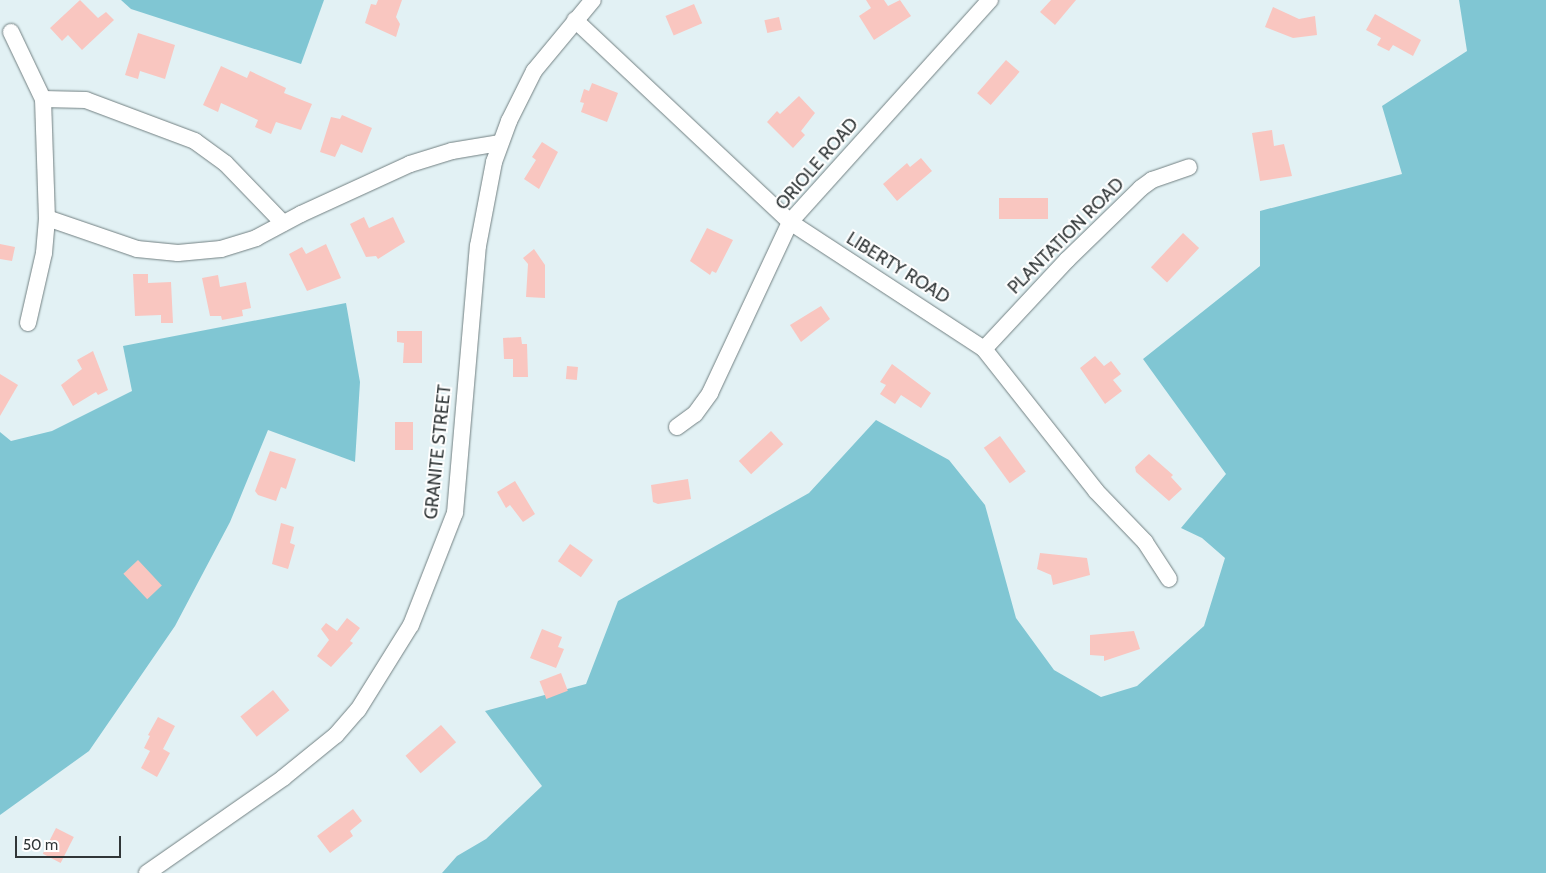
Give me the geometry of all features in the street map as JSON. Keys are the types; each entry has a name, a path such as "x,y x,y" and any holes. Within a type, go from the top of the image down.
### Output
{"street":[{"name":"GRANITE STREET","path":"146,873 283,778 336,734 358,710 398,652 416,617 455,513 478,246 484,204 500,143 534,72 593,0"},
{"name":"ORIOLE ROAD","path":"677,426 695,414 710,392 790,222 990,0"},
{"name":"LIBERTY ROAD","path":"575,20 790,222 984,349 1101,497 1145,542 1169,579"},
{"path":"11,32 43,99 46,218 44,253 28,323"},
{"path":"43,99 86,100 195,142 225,164 283,223"},
{"path":"46,218 137,249 178,252 221,249 256,238 283,223 410,164 452,151 500,143"},
{"name":"PLANTATION ROAD","path":"984,349 1067,260 1141,188 1152,180 1188,167"}],"shaded area":[{"path":"121,0 324,0 301,64 131,9"},
{"path":"1459,0 1546,0 1546,873 442,873 457,856 486,839 542,786 485,711 586,684 618,601 809,493 876,420 949,460 985,505 1016,618 1054,670 1101,697 1137,686 1204,626 1225,558 1202,538 1181,528 1226,474 1143,359 1260,266 1260,211 1402,174 1382,106 1467,51"},
{"path":"346,303 360,382 355,462 268,430 230,522 175,626 89,751 0,815 0,432 11,441 52,431 132,391 123,346"}],"building":[{"path":"80,0 98,18 106,12 114,20 82,50 68,35 62,41 50,28"},
{"path":"378,0 402,0 396,17 400,24 396,37 365,23 371,4 376,5"},
{"path":"866,0 884,0 888,6 900,0 911,16 874,40 859,16 871,8"},
{"path":"1051,0 1076,0 1055,25 1040,12"},
{"path":"694,4 702,23 674,35 665,16"},
{"path":"1273,7 1299,19 1315,16 1317,35 1293,38 1265,27"},
{"path":"1375,14 1421,40 1413,56 1393,45 1389,51 1377,45 1381,38 1366,30"},
{"path":"779,17 782,30 767,33 764,20"},
{"path":"138,33 175,45 165,79 140,71 138,79 125,75"},
{"path":"1006,60 1020,72 991,105 977,93"},
{"path":"221,66 247,78 250,71 286,88 284,93 312,104 301,130 276,122 271,134 255,127 258,120 221,103 218,112 203,105"},
{"path":"592,83 618,93 607,122 581,112 584,103 580,102 584,89 589,91"},
{"path":"799,96 815,113 801,131 805,135 793,148 767,122 777,111 780,114"},
{"path":"342,115 372,128 362,153 341,144 335,157 320,152 331,117 340,119"},
{"path":"1272,130 1274,146 1284,144 1292,176 1260,181 1252,133"},
{"path":"542,142 558,152 539,189 524,179 536,160 532,157"},
{"path":"921,158 932,171 897,201 883,184 907,163 910,167"},
{"path":"999,198 1048,198 1048,219 999,219"},
{"path":"364,217 369,228 393,217 405,242 378,259 376,256 366,257 350,224"},
{"path":"707,228 733,240 716,273 712,271 710,275 690,261"},
{"path":"1183,233 1199,248 1167,282 1151,267"},
{"path":"0,244 15,247 12,261 0,259"},
{"path":"326,244 341,278 307,291 289,254 302,247 306,254"},
{"path":"534,249 545,265 545,298 526,297 528,264 523,258"},
{"path":"133,274 148,274 148,283 171,282 173,323 161,323 161,315 135,316"},
{"path":"218,275 220,287 246,282 251,308 242,310 243,316 222,320 221,316 210,316 202,278"},
{"path":"821,306 830,319 801,342 790,325"},
{"path":"397,331 422,331 422,363 403,363 404,343 397,342"},
{"path":"521,337 522,344 527,344 528,377 513,377 513,359 504,359 503,338"},
{"path":"93,351 108,390 98,395 96,392 73,406 61,385 82,369 77,360"},
{"path":"1095,356 1104,366 1111,361 1121,374 1113,380 1122,391 1105,404 1080,368"},
{"path":"892,364 931,393 921,408 901,395 895,404 880,394 886,385 880,382"},
{"path":"567,366 578,367 577,380 566,379"},
{"path":"0,374 18,385 0,416"},
{"path":"395,422 413,422 413,450 395,450"},
{"path":"771,431 783,444 751,474 739,461"},
{"path":"1000,436 1026,472 1010,483 984,448"},
{"path":"270,451 296,459 286,489 281,487 276,501 258,495 255,491"},
{"path":"1149,454 1173,475 1171,477 1182,489 1169,501 1136,472 1135,467"},
{"path":"688,479 691,499 658,504 653,502 651,485"},
{"path":"515,481 535,514 523,522 510,505 506,508 497,492"},
{"path":"281,523 294,527 290,543 295,545 288,569 272,564"},
{"path":"570,544 593,560 581,577 558,561"},
{"path":"1040,553 1087,558 1090,575 1053,585 1051,575 1037,569"},
{"path":"138,560 162,586 147,599 123,574"},
{"path":"347,618 360,628 350,641 353,643 331,667 317,656 329,640 321,629 326,623 337,631"},
{"path":"542,629 562,637 558,647 564,649 556,668 530,658"},
{"path":"1134,631 1140,649 1104,661 1104,656 1090,655 1090,635"},
{"path":"561,673 568,691 546,699 540,681"},
{"path":"273,690 289,710 257,737 240,716"},
{"path":"158,717 175,726 163,749 170,753 157,777 141,768 150,751 144,748 150,736 148,735"},
{"path":"441,725 456,742 421,773 406,756"},
{"path":"353,809 362,821 350,831 353,836 330,853 317,836"},
{"path":"56,828 74,837 61,863 43,854"}]}
